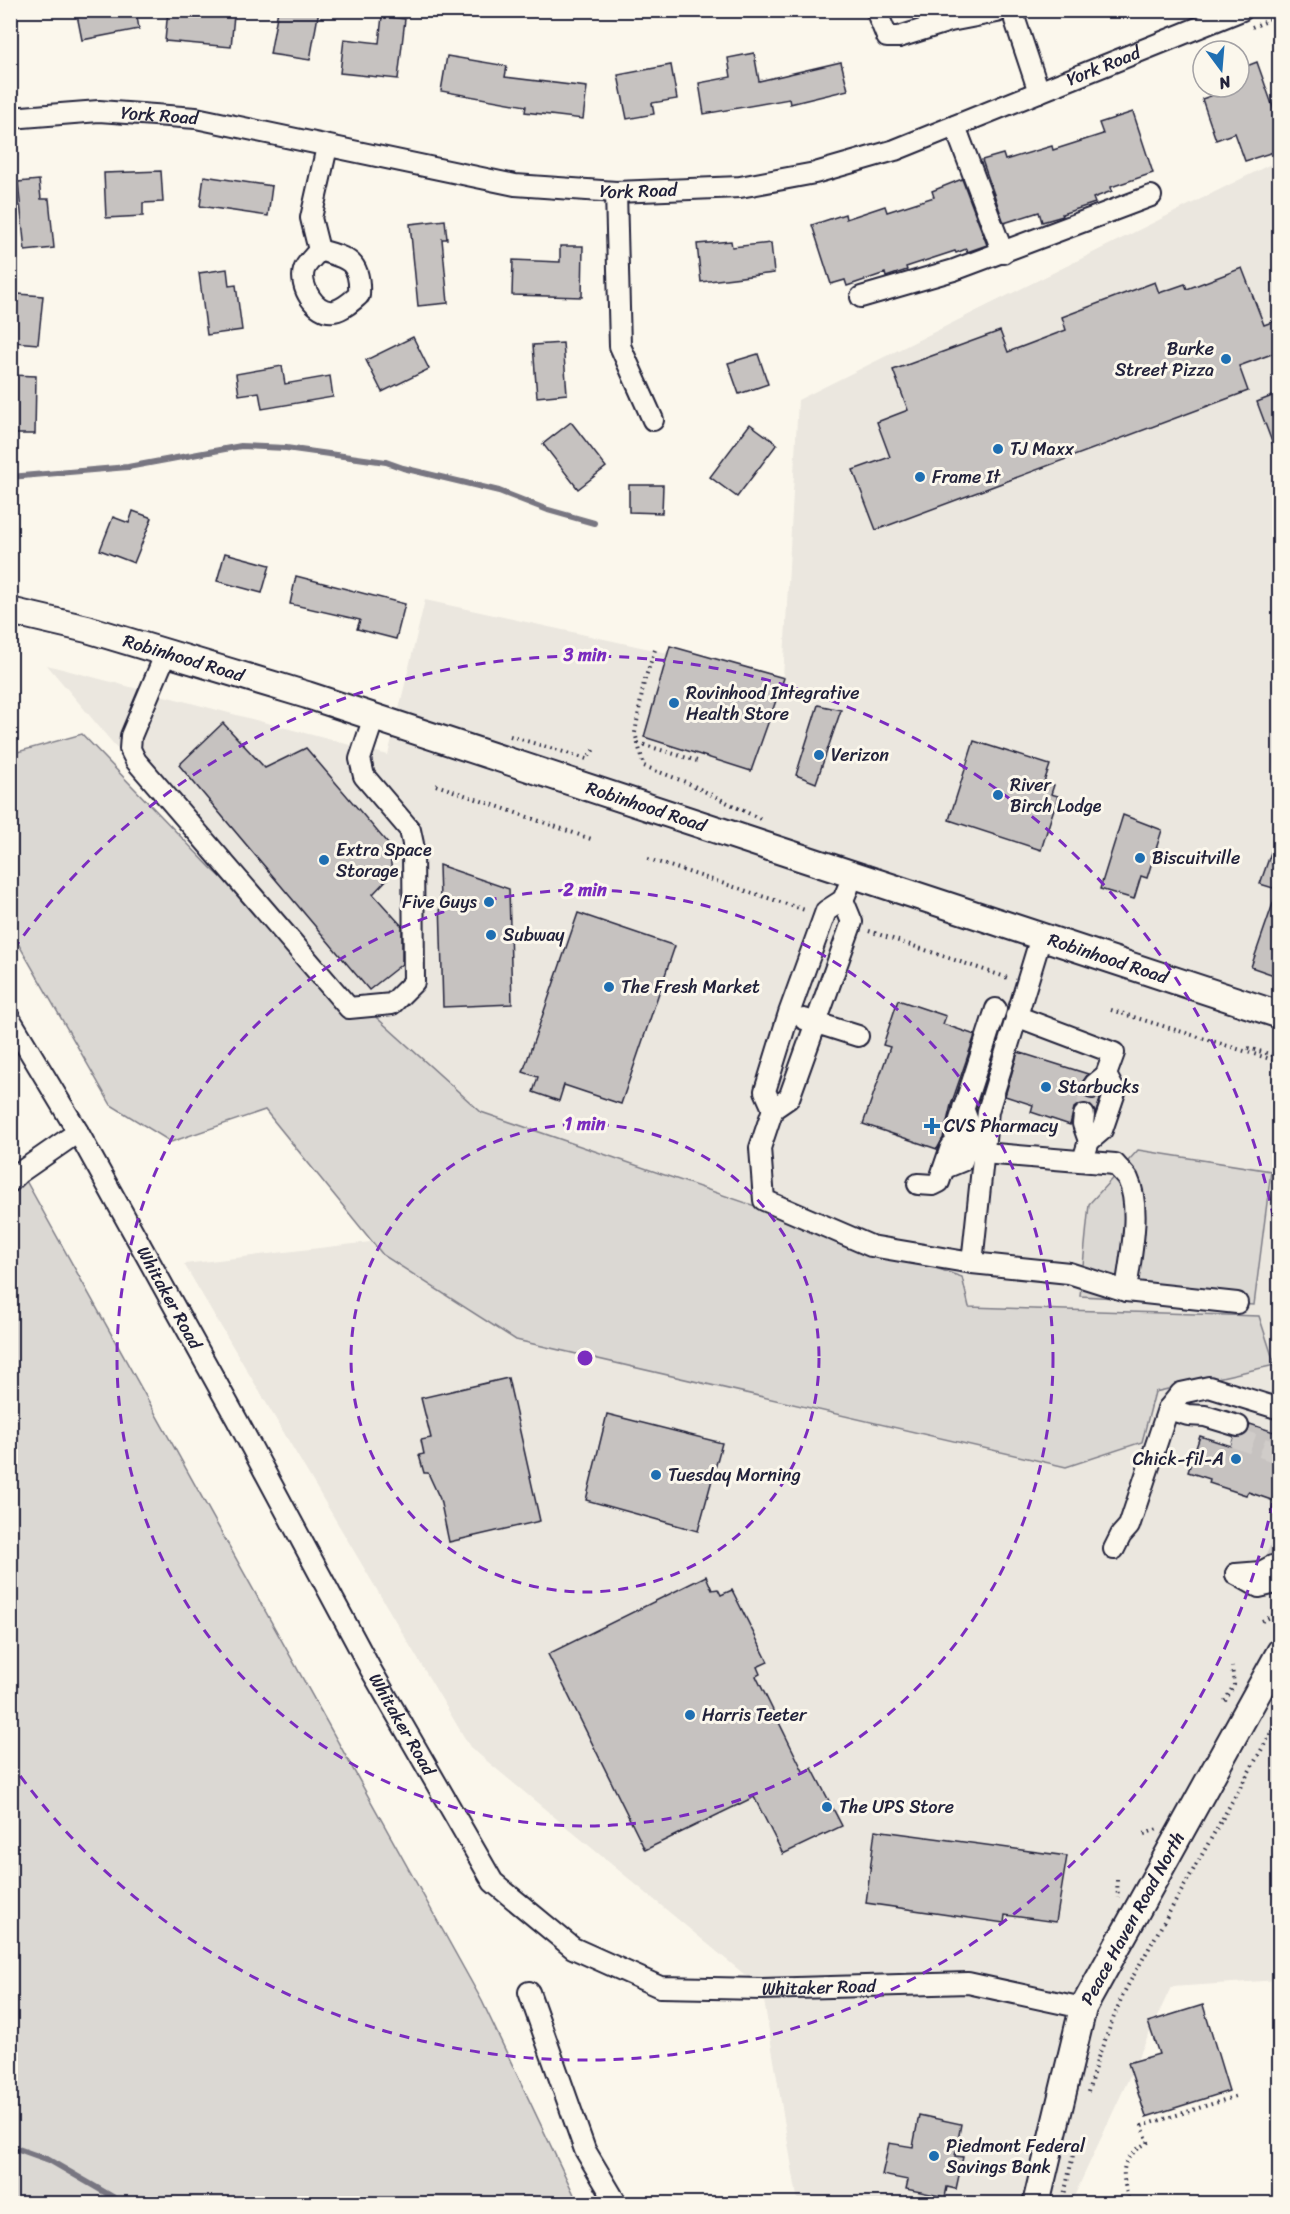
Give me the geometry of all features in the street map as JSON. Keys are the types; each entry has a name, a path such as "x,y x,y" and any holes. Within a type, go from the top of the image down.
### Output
{"main road":[{"name":"Robinhood Road","path":"10,611 87,629 166,652 374,717 1280,1016"},
{"name":"Peace Haven Road North","path":"1035,2204 1083,2008 1277,1662"}],"street":[{"path":"876,10 887,37 898,37 948,16 1006,16 1039,92"},
{"name":"York Road","path":"10,118 99,111 196,118 515,185 616,192 740,187 815,173 895,150 1242,10"},
{"path":"955,126 1003,253"},
{"path":"319,250 311,218 327,147"},
{"path":"616,192 620,346 653,420"},
{"path":"861,297 1003,253 1151,196"},
{"path":"166,652 130,736 130,749 136,761 349,1008 392,1004 414,982 413,844 410,830 364,776 360,759 374,717"},
{"path":"773,1109 765,1091 789,1013 826,911 843,900 853,875"},
{"path":"843,900 852,922 789,1098 773,1109 760,1148 764,1200 871,1246 972,1263 1069,1273 1126,1291 1237,1302"},
{"path":"972,1263 987,1111 1041,937"},
{"path":"918,1184 936,1185 943,1175 996,1009"},
{"path":"789,1013 816,1024 858,1036"},
{"path":"1016,1016 1114,1053 1107,1075 1092,1088"},
{"name":"Whitaker Road","path":"10,1019 78,1132 237,1420 371,1670 493,1882 573,1948 660,1987 762,1989 968,1983 1083,2008"},
{"path":"1083,1160 1089,1141 1102,1130 1115,1092 1107,1075"},
{"path":"945,1167 962,1161 972,1132 963,1108"},
{"path":"1084,1115 1083,1124 1089,1141"},
{"path":"10,1182 19,1173 78,1132"},
{"path":"983,1153 1116,1164 1127,1178 1133,1202 1134,1223 1126,1291"},
{"path":"1114,1549 1129,1526 1168,1409 1181,1393 1209,1388 1280,1409"},
{"path":"1168,1409 1188,1415 1202,1425 1236,1432"},
{"path":"1236,1574 1259,1587 1276,1583 1276,1571"},
{"path":"529,1992 585,2150 617,2204"}],"path":[{"path":"655,650 644,682 634,733 644,766 688,783 761,819"},
{"path":"500,733 587,759 594,749"},
{"path":"637,743 696,761"},
{"path":"436,785 594,840"},
{"path":"648,859 805,910"},
{"path":"867,931 1008,978"},
{"path":"1111,1010 1280,1059"},
{"path":"1248,1048 1280,1059"},
{"path":"1262,1621 1273,1616 1280,1604"},
{"path":"1086,2099 1097,2060 1123,1994 1280,1717"},
{"path":"1117,1880 1118,1899"},
{"path":"1126,2204 1128,2198 1122,2173 1132,2151 1148,2142 1142,2126 1237,2096"},
{"path":"1062,2204 1074,2150"}],"shaded area":[{"path":"1279,160 1279,1980 1171,1987 1071,2203 798,2203 762,1989 470,1747 184,1264 370,1242 420,1173 448,1141 47,665 388,755 425,600 783,678 798,400"},
{"path":"82,734 211,868 481,1112 962,1277 969,1307 1259,1316 1275,1365 1155,1392 1142,1442 1066,1467 516,1340 383,1255 265,1110 171,1142 111,1105 11,931 10,754"},
{"path":"1138,1150 1271,1171 1254,1305 1080,1296 1089,1204"},
{"path":"10,1152 482,2001 578,2203 11,2203"}],"building":[{"path":"76,10 136,10 139,29 82,40"},
{"path":"168,10 234,15 231,47 165,41"},
{"path":"278,10 319,10 310,60 270,54"},
{"path":"382,16 405,19 398,79 340,73 344,39 379,43"},
{"path":"754,53 759,81 841,62 848,90 790,104 789,99 704,114 699,83 731,77 728,58"},
{"path":"447,56 507,66 505,77 587,87 583,119 525,112 526,106 441,91"},
{"path":"1257,62 1275,113 1280,112 1280,150 1245,161 1235,133 1216,140 1202,99 1251,99 1251,64"},
{"path":"671,65 677,99 652,103 654,114 627,119 618,75"},
{"path":"1133,112 1153,173 1111,187 1112,191 1093,198 1095,203 1062,214 1063,216 1042,222 1039,212 1004,223 982,160 1003,154 1005,160 1052,146 1053,150 1103,134 1099,123"},
{"path":"161,171 163,202 143,203 143,216 106,218 104,173"},
{"path":"204,176 272,186 268,216 200,206"},
{"path":"962,179 987,245 967,252 966,249 956,253 955,251 906,267 907,270 886,277 885,273 847,286 845,280 831,284 812,225 845,214 846,219 885,206 887,212 934,197 932,191"},
{"path":"39,180 41,199 49,199 54,248 25,251 18,182"},
{"path":"445,220 447,239 442,239 448,303 418,306 410,224"},
{"path":"731,241 732,247 771,243 774,273 701,282 697,244"},
{"path":"560,246 583,246 582,297 512,295 513,260 560,262"},
{"path":"1242,268 1264,325 1280,319 1280,351 1239,366 1248,391 876,530 853,470 890,457 877,422 908,410 893,370 1000,331 1008,352 1066,330 1062,317 1155,282 1159,293 1185,284 1187,289"},
{"path":"227,269 229,286 236,285 242,330 207,335 199,273"},
{"path":"18,294 43,296 38,344 14,342"},
{"path":"413,337 429,369 382,392 366,360"},
{"path":"563,343 567,394 537,397 533,345"},
{"path":"758,354 768,384 739,394 728,363"},
{"path":"282,366 285,384 330,376 333,397 262,409 259,392 239,395 236,374"},
{"path":"10,375 36,376 35,434 10,434"},
{"path":"1280,393 1280,458 1278,458 1257,402"},
{"path":"571,422 606,467 578,489 543,444"},
{"path":"750,424 777,444 737,497 710,477"},
{"path":"629,485 663,485 662,513 629,512"},
{"path":"133,511 152,518 134,563 100,550 113,517 129,523"},
{"path":"225,553 270,565 262,593 217,581"},
{"path":"296,576 405,604 396,639 357,629 360,620 290,604"},
{"path":"670,646 784,678 751,771 644,737"},
{"path":"818,705 841,710 816,783 796,775"},
{"name":"Extra Space Storage","path":"223,723 265,768 306,748 389,845 392,874 373,894 402,926 402,964 369,990 179,765"},
{"path":"974,741 1050,765 1044,782 1054,785 1051,794 1058,796 1041,850 949,820"},
{"path":"1123,815 1162,830 1147,878 1141,876 1134,899 1100,889"},
{"path":"1277,835 1280,835 1280,890 1260,884"},
{"path":"439,865 509,889 512,1004 443,1007"},
{"path":"1277,892 1280,893 1280,958 1274,975 1251,967"},
{"path":"578,913 675,946 621,1104 564,1085 559,1101 533,1092 538,1077 523,1072"},
{"name":"CVS Pharmacy","path":"898,1000 946,1016 943,1024 975,1035 951,1105 943,1138 937,1149 863,1124 890,1047 883,1045"},
{"name":"Starbucks","path":"1018,1052 1088,1074 1080,1086 1081,1092 1090,1100 1101,1096 1095,1112 1091,1105 1079,1104 1074,1108 1070,1125 1031,1112 1033,1105 1005,1096"},
{"path":"508,1378 540,1521 449,1542 440,1499 428,1473 424,1473 419,1455 424,1454 421,1440 431,1438 421,1398"},
{"path":"607,1414 722,1443 698,1531 586,1500"},
{"name":"Chick-fil-A","path":"1250,1424 1280,1434 1280,1503 1248,1492 1246,1495 1209,1483 1210,1479 1188,1472 1200,1436 1231,1446 1234,1437 1240,1438 1247,1434"},
{"path":"706,1576 712,1590 718,1589 721,1595 732,1590 768,1662 757,1667 760,1674 756,1676 804,1773 812,1768 842,1826 783,1854 754,1797 645,1850 548,1654"},
{"path":"875,1830 1067,1856 1056,1922 1005,1915 1004,1923 866,1903"},
{"path":"1203,2005 1229,2091 1146,2117 1128,2063 1159,2054 1148,2022"},
{"path":"919,2115 961,2124 955,2156 963,2157 956,2189 947,2187 945,2197 906,2189 908,2180 882,2175 889,2143 913,2147"}],"waterway":[{"path":"10,477 128,467 241,446 286,448 386,462 499,491 548,510 594,523"},
{"path":"10,2146 49,2160 125,2204"}],"tunnel":[{"path":"1084,1115 1092,1088"},
{"path":"1234,1437 1280,1454"},
{"path":"1272,1566 1280,1548"}],"place":[{"name":"Burke Street Pizza","path":"1226,359"},
{"name":"TJ Maxx","path":"998,449"},
{"name":"Frame It","path":"920,477"},
{"name":"Rovinhood Integrative Health Store","path":"674,703"},
{"name":"Verizon","path":"819,755"},
{"name":"River Birch Lodge","path":"998,795"},
{"name":"Biscuitville","path":"1140,858"},
{"name":"Extra Space Storage","path":"324,860"},
{"name":"Five Guys","path":"489,902"},
{"name":"Subway","path":"491,935"},
{"name":"The Fresh Market","path":"609,987"},
{"name":"Starbucks","path":"1046,1087"},
{"name":"CVS Pharmacy","path":"932,1126"},
{"name":"Chick-fil-A","path":"1236,1459"},
{"name":"Tuesday Morning","path":"656,1475"},
{"name":"Harris Teeter","path":"690,1715"},
{"name":"The UPS Store","path":"827,1807"},
{"name":"Piedmont Federal Savings Bank","path":"934,2156"}]}
